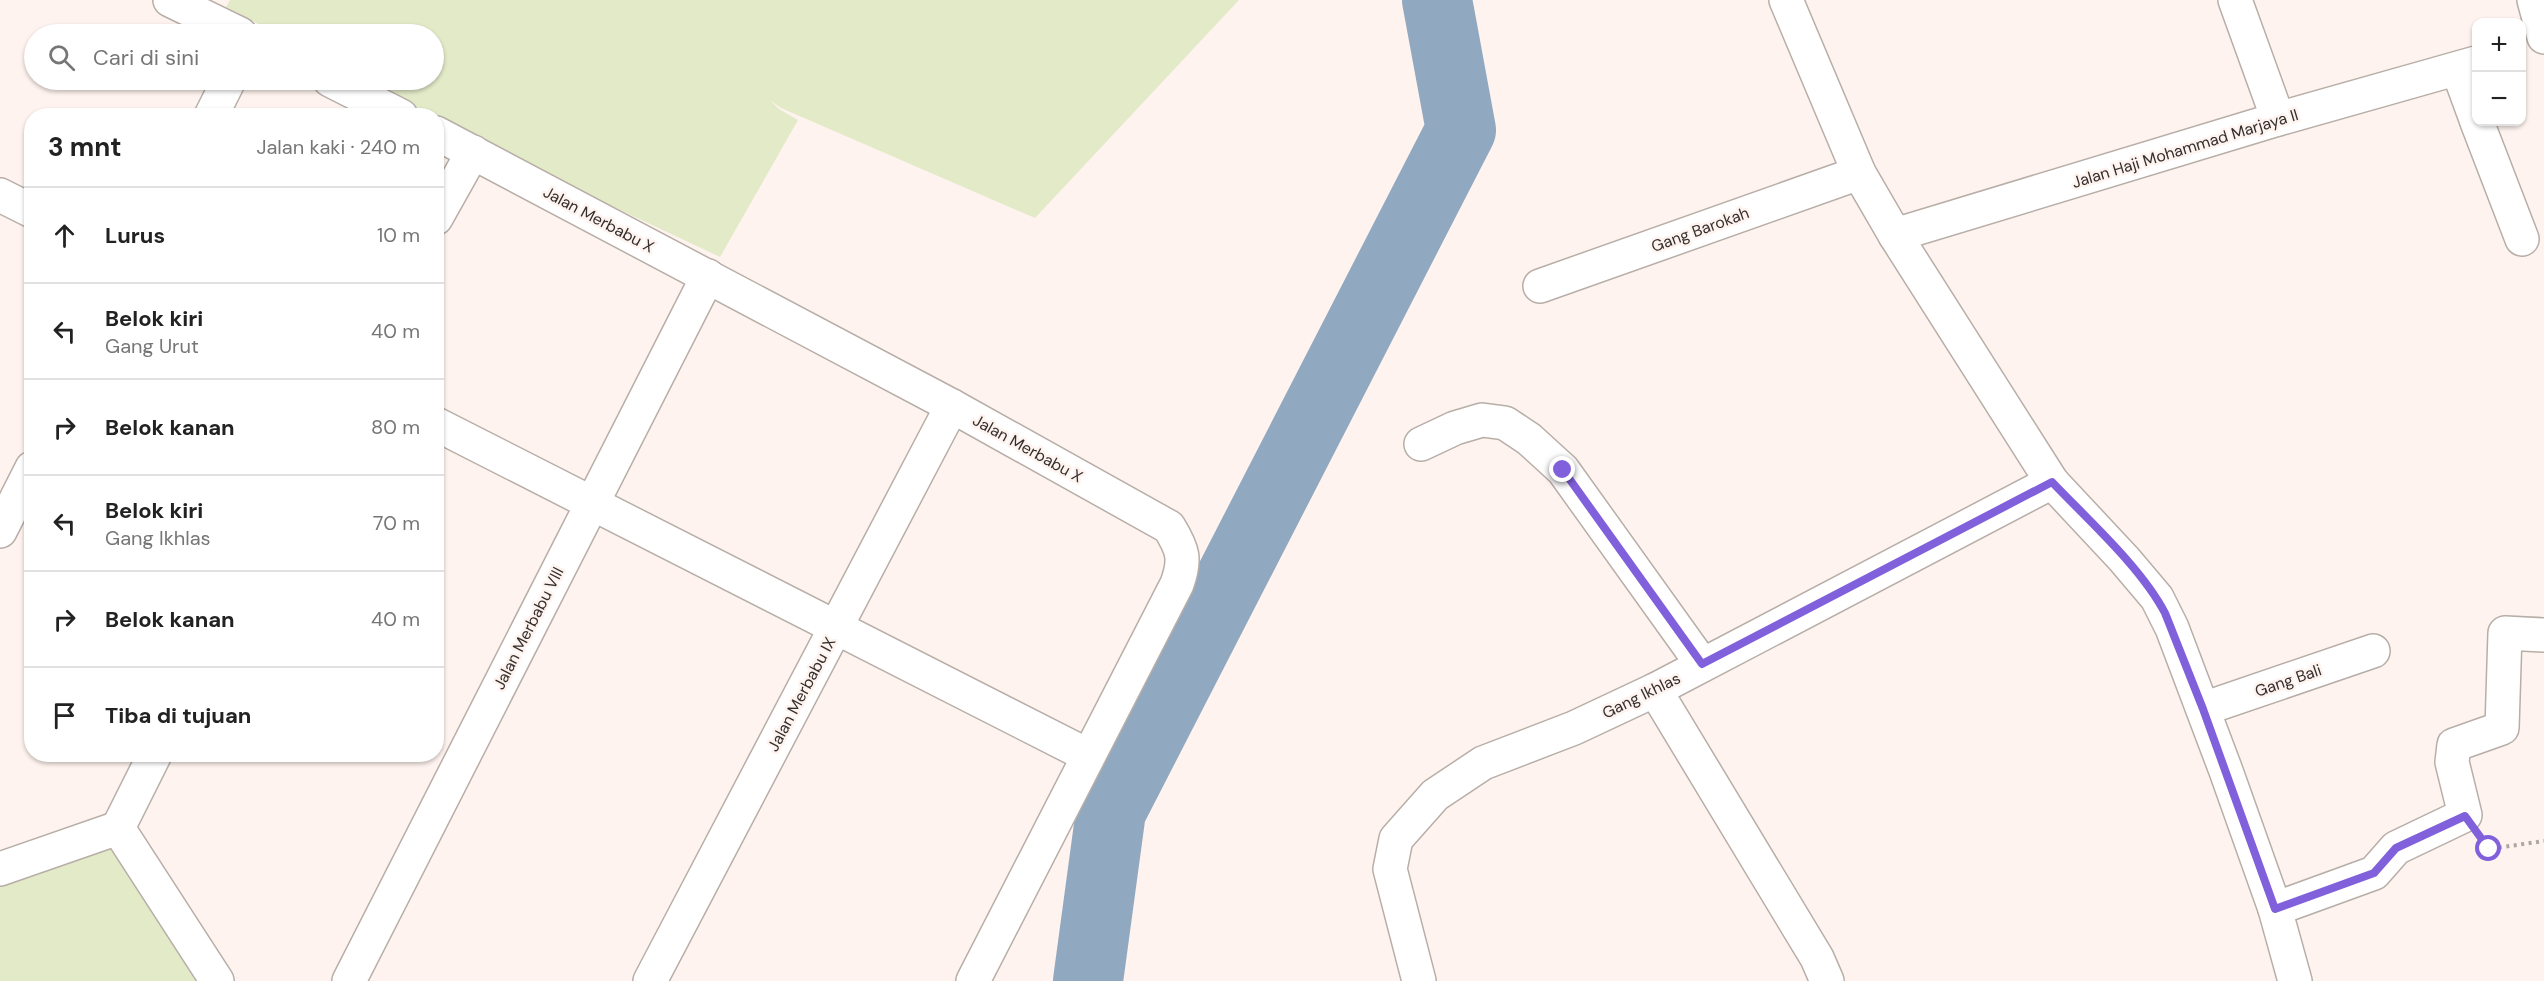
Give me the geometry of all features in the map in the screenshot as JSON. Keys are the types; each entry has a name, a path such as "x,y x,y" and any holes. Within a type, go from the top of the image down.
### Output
{"street":[{"path":"170,0 219,24"},
{"path":"1786,0 1859,173 1895,235 2052,482 2157,598 2172,628 2203,709 2275,909 2295,981"},
{"path":"2526,45 2544,38 2534,0"},
{"path":"2246,3 2278,119"},
{"path":"2467,67 2472,94"},
{"name":"Jalan Haji Mohammad Marjaya II","path":"1895,235 2278,119 2467,67"},
{"path":"215,108 224,90"},
{"path":"350,90 385,108"},
{"path":"2479,126 2522,239"},
{"name":"Jalan Merbabu X","path":"444,138 952,406 1169,527 1182,550 1183,568 1177,584 1087,755 973,981"},
{"path":"444,204 473,152"},
{"name":"Gang Barokah","path":"1540,286 1859,173"},
{"path":"0,195 24,207"},
{"name":"Jalan Merbabu VIII","path":"349,981 708,276"},
{"name":"Jalan Merbabu IX","path":"650,981 952,406"},
{"path":"1421,444 1455,428 1482,420 1505,423 1529,439 1563,470 1702,664"},
{"path":"444,428 1087,755"},
{"name":"Gang Ikhlas","path":"1419,981 1389,869 1396,839 1435,795 1483,763 1574,728 1655,690 2052,482"},
{"path":"0,531 24,484"},
{"path":"2275,909 2374,873 2396,848 2465,816 2452,762 2454,745 2502,728 2505,633 2544,635"},
{"name":"Gang Bali","path":"2203,709 2373,651"},
{"path":"1655,690 1817,958 1827,981"},
{"path":"0,869 118,828 151,762"},
{"path":"118,828 217,981"}],"path":[{"path":"2465,816 2489,849 2544,841"}],"green space":[{"path":"230,0 1239,0 1035,218 781,108 770,100 779,109 798,120 720,257 597,199 444,121 444,108 419,108 384,90 444,90 444,24 259,24 226,7"},
{"path":"109,845 197,981 0,981 0,884"}],"waterway":[{"path":"1088,981 1111,811 1461,130 1437,0"}],"route":[{"path":"1563,470 1702,664 2052,482 2124,559 2157,598 2165,613 2203,709 2275,909 2374,873 2396,848 2465,816 2489,849"}]}
